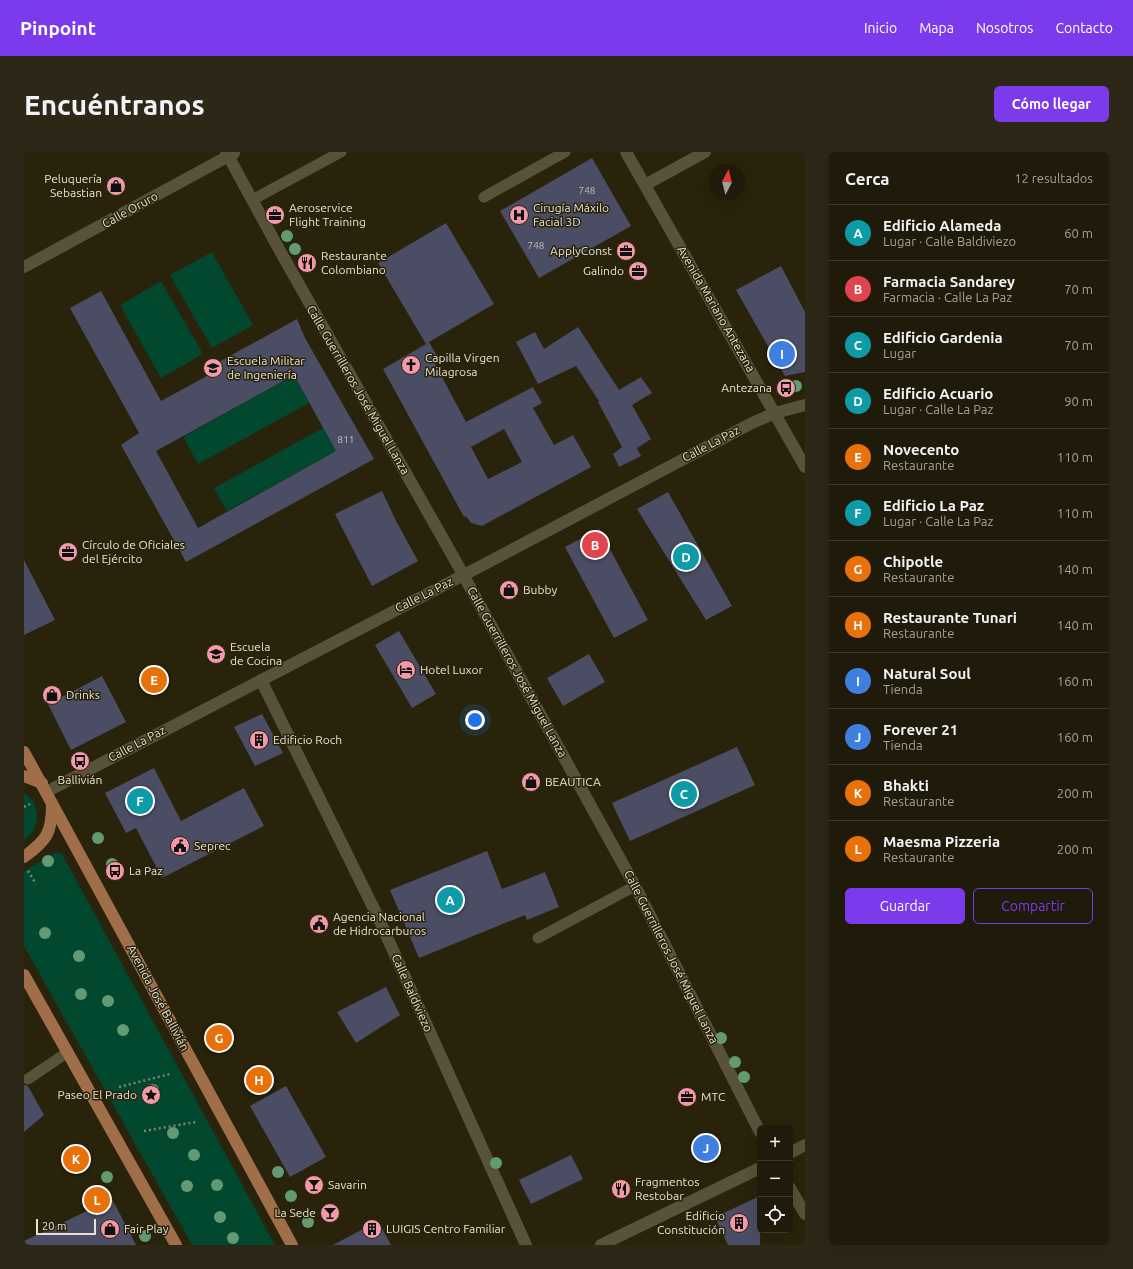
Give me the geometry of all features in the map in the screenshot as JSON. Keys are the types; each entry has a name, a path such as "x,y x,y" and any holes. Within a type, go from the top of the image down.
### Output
{"main road":[{"name":"Avenida José Ballivián","path":"24,752 292,1245"},
{"path":"24,776 47,793 52,817 48,832 40,845 24,857"},
{"path":"24,975 176,1245"}],"street":[{"name":"Avenida Mariano Antezana","path":"626,152 805,467"},
{"path":"644,185 705,152"},
{"name":"Calle Guerrilleros José Miguel Lanza","path":"230,153 252,200 280,251 464,575 635,886 757,1126"},
{"name":"Calle Oruro","path":"24,267 230,153"},
{"name":"Calle La Paz","path":"47,793 746,426 775,413 805,405"},
{"name":"Calle Baldiviezo","path":"261,680 378,917 526,1245"},
{"path":"793,1151 805,1145"},
{"path":"601,1245 757,1169"},
{"path":"793,1193 805,1214"}],"lane":[{"path":"252,200 341,152"},
{"path":"484,197 565,152"},
{"path":"538,938 635,886"},
{"path":"28,1078 68,1052"}],"path":[{"path":"24,807 30,804"},
{"path":"27,869 36,884"},
{"path":"119,1087 170,1074"},
{"path":"144,1131 196,1122"}],"green space":[{"path":"212,252 253,325 212,348 170,275"},
{"path":"161,281 203,354 161,378 120,305"},
{"path":"294,375 309,403 198,464 183,437"},
{"path":"323,428 336,451 227,511 214,488"},
{"path":"24,793 34,804 37,816 34,829 24,840"},
{"name":"Paseo El Prado","path":"56,852 62,854 275,1245 192,1245 24,946 24,871"}],"building":[{"path":"592,158 631,226 539,278 500,211"},
{"path":"446,223 494,304 429,342 440,361 435,364 466,422 533,387 542,403 533,408 554,445 573,435 591,467 482,526 471,523 466,516 464,517 383,369 426,344 378,263","holes":["504,429 522,462 488,479 471,447"]},
{"path":"781,266 805,312 805,372 785,376 736,290"},
{"path":"101,291 161,401 220,369 217,363 297,319 305,338 374,459 186,562 121,445 139,433 70,308","holes":["294,375 336,451 198,528 156,451"]},
{"path":"578,327 619,390 641,377 652,393 632,405 651,439 637,448 641,456 619,467 613,454 622,447 598,402 599,401 576,366 538,384 516,342 535,332 544,349"},
{"path":"382,491 395,519 418,561 372,586 335,514"},
{"path":"668,492 732,606 706,620 637,509"},
{"path":"599,529 648,620 614,638 565,547"},
{"path":"24,560 55,620 24,635"},
{"name":"Hotel Luxor","path":"399,631 436,694 412,708 375,645"},
{"path":"589,654 605,682 563,706 547,678"},
{"path":"102,676 126,722 71,750 48,704"},
{"name":"Edificio Roch","path":"262,714 283,753 255,766 234,727"},
{"path":"737,747 755,785 630,841 612,803"},
{"path":"154,768 181,821 244,788 264,826 162,878 136,828 126,833 105,793"},
{"path":"487,851 502,889 545,872 559,907 527,920 525,915 419,958 390,890"},
{"path":"386,987 400,1015 356,1043 337,1012"},
{"path":"24,1085 28,1086 44,1115 24,1132"},
{"path":"286,1086 326,1157 290,1177 250,1106"},
{"path":"571,1155 583,1179 531,1204 519,1180"},
{"name":"Edificio Constitución","path":"757,1197 757,1233 760,1233 760,1245 728,1245 715,1217"},
{"path":"112,1199 136,1245 24,1245 24,1241"},
{"name":"LUIGIS Centro Familiar","path":"378,1221 391,1245 333,1245"}],"place":[{"name":"Peluquería Sebastian","path":"116,186"},
{"name":"Aeroservice Flight Training","path":"275,215"},
{"name":"Cirugía Máxilo Facial 3D","path":"519,215"},
{"name":"ApplyConst","path":"626,251"},
{"name":"Restaurante Colombiano","path":"307,263"},
{"name":"Galindo","path":"638,271"},
{"name":"Natural Soul","path":"782,354"},
{"name":"Capilla Virgen Milagrosa","path":"411,365"},
{"name":"Escuela Militar de Ingeniería","path":"213,368"},
{"name":"Antezana","path":"786,388"},
{"name":"Farmacia Sandarey","path":"595,545"},
{"name":"Círculo de Oficiales del Ejército","path":"68,552"},
{"name":"Edificio Acuario","path":"686,557"},
{"name":"Bubby","path":"509,590"},
{"name":"Escuela de Cocina","path":"216,654"},
{"name":"Hotel Luxor","path":"406,670"},
{"name":"Novecento","path":"154,680"},
{"name":"Drinks","path":"52,695"},
{"name":"Edificio Roch","path":"259,740"},
{"name":"Ballivián","path":"80,761"},
{"name":"BEAUTICA","path":"531,782"},
{"name":"Edificio Gardenia","path":"684,794"},
{"name":"Edificio La Paz","path":"140,801"},
{"name":"Seprec","path":"180,846"},
{"name":"La Paz","path":"115,871"},
{"name":"Edificio Alameda","path":"450,900"},
{"name":"Agencia Nacional de Hidrocarburos","path":"319,924"},
{"name":"Chipotle","path":"219,1038"},
{"name":"Restaurante Tunari","path":"259,1080"},
{"name":"Paseo El Prado","path":"151,1095"},
{"name":"MTC","path":"687,1097"},
{"name":"Forever 21","path":"706,1148"},
{"name":"Bhakti","path":"76,1159"},
{"name":"Savarin","path":"314,1185"},
{"name":"Fragmentos Restobar","path":"621,1189"},
{"name":"Maesma Pizzeria","path":"97,1200"},
{"name":"La Sede","path":"330,1213"},
{"name":"Edificio Constitución","path":"739,1223"},
{"name":"Fair Play","path":"110,1229"},
{"name":"LUIGIS Centro Familiar","path":"372,1229"}]}
